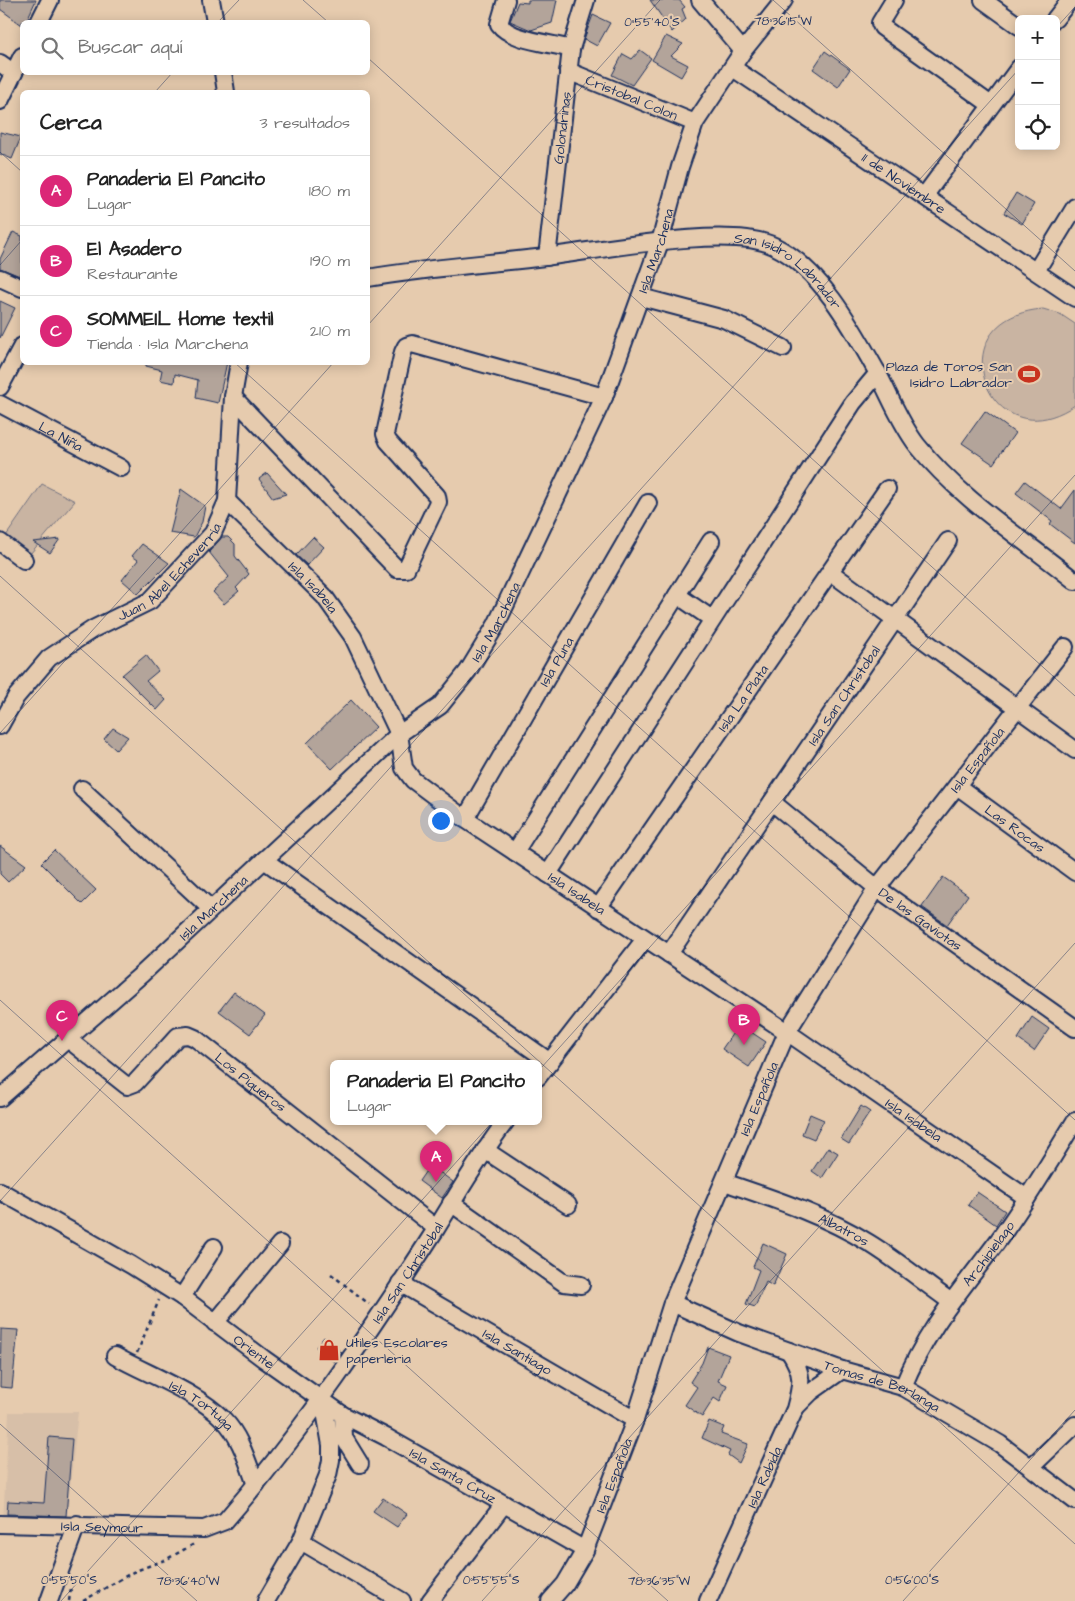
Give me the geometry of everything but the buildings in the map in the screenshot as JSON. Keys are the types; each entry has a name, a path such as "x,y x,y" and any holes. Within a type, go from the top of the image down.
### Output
{"street":[{"path":"40,20 50,0"},
{"path":"211,0 215,20"},
{"path":"506,0 500,14 499,24 501,27 517,36 571,49"},
{"name":"Golondrinas","path":"546,257 571,49 586,0"},
{"path":"700,0 743,51"},
{"name":"Isla Marchena","path":"0,1098 69,1040 399,734 440,706 468,672 496,625 604,397 660,242 680,167 695,123 743,51 784,0"},
{"path":"894,0 881,18 882,27 991,105"},
{"path":"983,0 1015,23"},
{"path":"1058,15 1070,0"},
{"path":"0,101 20,60"},
{"path":"0,63 14,73"},
{"name":"11 de Noviembre","path":"733,68 1075,298"},
{"name":"Cristobal Colon","path":"568,71 695,123"},
{"path":"924,195 1015,73"},
{"path":"223,75 226,90"},
{"path":"1036,271 1075,208"},
{"name":"San Isidro Labrador","path":"370,278 660,242 746,238 773,245 799,262 833,299 878,373 892,405 917,445 964,494 1075,581"},
{"path":"0,278 20,287"},
{"path":"641,296 724,319 784,348"},
{"path":"233,397 397,569 402,570 406,569 438,502 437,496 388,441 385,434 403,352 406,346 412,344 604,397"},
{"path":"0,387 20,350"},
{"name":"Juan Abel Echeverría","path":"0,726 16,697 49,658 93,629 150,601 213,533 227,501 233,397 238,365"},
{"path":"548,874 853,403 878,373"},
{"name":"La Niña","path":"0,404 121,468"},
{"name":"Isla La Plata","path":"598,908 887,489"},
{"name":"Isla Isabela","path":"227,501 338,612 353,637 399,734 404,768 413,780 466,819 787,1032 1027,1198"},
{"name":"Isla Puna","path":"466,819 648,503"},
{"path":"515,852 711,541"},
{"name":"Isla San Christobal","path":"668,954 948,541"},
{"path":"0,542 24,560"},
{"path":"830,572 1075,750"},
{"path":"677,595 712,619"},
{"name":"Isla Española","path":"550,1601 566,1584 585,1550 635,1420 672,1303 787,1032 877,888 1065,647"},
{"name":"Las Rocas","path":"957,786 1075,872"},
{"path":"82,789 211,909"},
{"name":"De las Gaviotas","path":"772,802 877,888 1075,1028"},
{"path":"264,860 550,1062"},
{"path":"542,1073 645,939"},
{"name":"Los Piqueros","path":"69,1040 127,1086 135,1083 178,1036 188,1035 195,1038 436,1228"},
{"name":"Archipielago","path":"903,1386 914,1360 950,1301 995,1245 1075,1121"},
{"name":"Isla San Christobal","path":"204,1529 225,1522 256,1486 322,1400 436,1228 501,1125"},
{"path":"485,1150 568,1205"},
{"name":"Albatros","path":"724,1182 807,1211 870,1243 950,1301"},
{"name":"Oriente","path":"0,1191 132,1265 182,1298 322,1400"},
{"path":"451,1203 564,1283 581,1285"},
{"path":"215,1323 280,1244"},
{"path":"182,1298 214,1247"},
{"name":"Isla Santiago","path":"400,1283 635,1420"},
{"name":"Tomas de Berlanga","path":"672,1303 739,1333 788,1351 842,1370 903,1386 1000,1444 1032,1466 1075,1501"},
{"name":"Isla Rabida","path":"708,1601 795,1409 801,1386 801,1376 798,1365 788,1351"},
{"name":"Isla Tortuga","path":"115,1356 192,1396 225,1420 237,1438 256,1486"},
{"path":"795,1409 811,1392 842,1370"},
{"path":"266,1601 301,1541 328,1475 331,1445 322,1400"},
{"name":"Isla Santa Cruz","path":"322,1400 343,1415 585,1550"},
{"path":"343,1415 344,1438 360,1464"},
{"path":"1032,1466 1075,1425"},
{"path":"430,1601 504,1504"},
{"name":"Isla Seymour","path":"0,1524 77,1524 204,1529"},
{"path":"49,1601 77,1524"},
{"path":"301,1541 402,1601"}],"path":[{"path":"331,1274 380,1312"},
{"path":"132,1366 164,1287"},
{"path":"83,1601 133,1572 167,1560 194,1545 204,1529"}],"shaded area":[{"name":"Plaza de Toros San Isidro Labrador","path":"1043,309 1060,314 1075,324 1075,405 1044,418 1018,416 998,403 986,382 982,359 990,336 1010,318"},
{"path":"42,484 75,501 30,554 6,536"},
{"path":"9,1412 78,1412 66,1524 3,1523"}],"place":[{"name":"Plaza de Toros San Isidro Labrador","path":"1029,374"},
{"name":"SOMMEIL Home textil","path":"62,1041"},
{"name":"El Asadero","path":"744,1045"},
{"name":"Panaderia El Pancito","path":"436,1182"},
{"name":"Utiles Escolares paperleria","path":"329,1350"}]}
